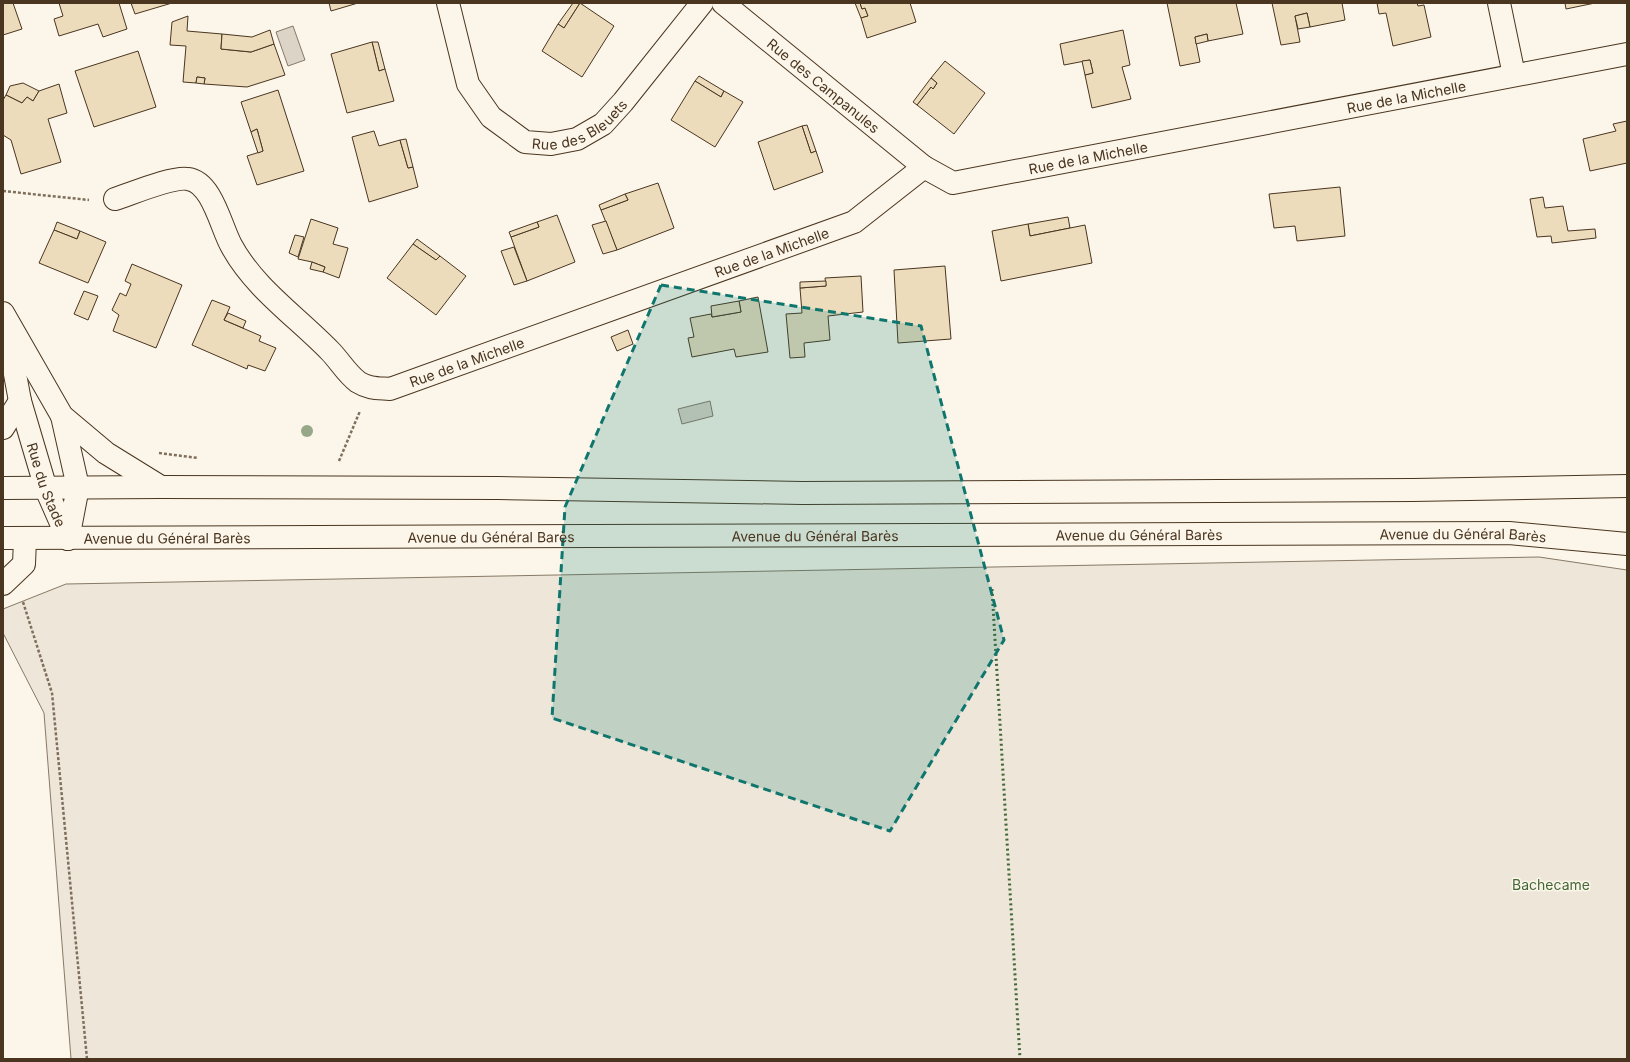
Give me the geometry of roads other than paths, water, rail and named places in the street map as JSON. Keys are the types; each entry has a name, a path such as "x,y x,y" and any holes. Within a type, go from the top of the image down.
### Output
{"main road":[{"name":"Rue des Bleuets","path":"448,3 468,84 490,117 525,142 551,144 577,139 603,124 623,102 702,3"},
{"name":"Rue des Campanules","path":"723,3 924,167"},
{"path":"1499,3 1514,75"},
{"name":"Rue de la Michelle","path":"115,199 175,180 189,179 204,188 212,201 230,243 244,266 264,288 330,351 357,381 370,388 390,388 854,222 924,167 953,183 1627,54"},
{"name":"Rue du Stade","path":"3,312 20,401 46,489 68,539"},
{"name":"Rue du Stade","path":"3,312 62,416 78,487 68,539"},
{"path":"3,428 20,401"},
{"name":"Rue du Stade","path":"62,416 106,453 162,487"},
{"path":"3,488 498,488 818,493 1406,490 1627,486"},
{"name":"Avenue du Général Barès","path":"3,538 68,539 1509,532 1627,544"},
{"path":"9,579 24,564 25,539"}],"park label":[{"name":"Bachecame","path":"1551,884"}]}
